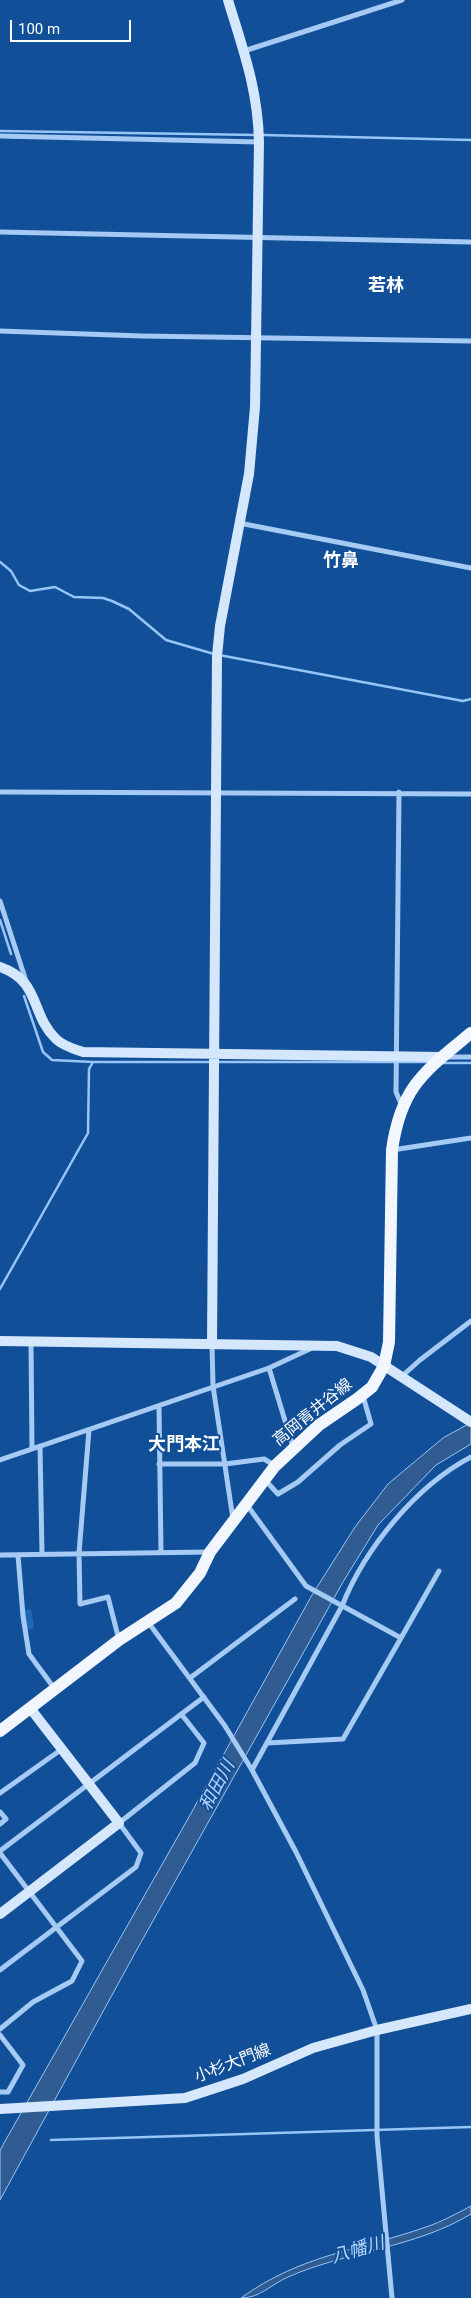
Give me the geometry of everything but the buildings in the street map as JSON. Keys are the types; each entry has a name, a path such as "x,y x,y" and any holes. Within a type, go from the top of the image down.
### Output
{"main road":[{"name":"高岡青井谷線","path":"0,1732 119,1640 176,1603 189,1589 210,1552 245,1503 275,1466 319,1425 372,1387 384,1366 389,1342 392,1150 395,1126 402,1106 412,1088 425,1072 471,1033"}],"street":[{"path":"228,0 256,95 259,142 255,407 252,445 220,626 217,656 212,1344 213,1386 233,1520"},
{"path":"244,51 402,0"},
{"path":"0,136 259,142"},
{"path":"0,232 471,242"},
{"path":"0,331 256,338 471,341"},
{"path":"239,524 471,568"},
{"path":"0,792 216,794 399,792 471,794"},
{"path":"399,792 396,1092 402,1106"},
{"path":"0,901 27,983 46,1024 55,1038 66,1046 84,1052 471,1057"},
{"path":"0,967 13,972 27,983"},
{"path":"392,1150 471,1138"},
{"path":"401,1377 435,1348 471,1322"},
{"path":"0,1341 337,1346 371,1357 471,1422"},
{"path":"31,1342 32,1449"},
{"path":"0,1460 269,1368 319,1345"},
{"path":"269,1368 293,1448"},
{"path":"264,1479 278,1494 298,1482 340,1445 371,1424 362,1395"},
{"path":"159,1406 161,1552"},
{"path":"89,1430 79,1553 80,1604 108,1597 119,1640"},
{"path":"40,1446 42,1554"},
{"path":"252,1770 342,1606 352,1580 389,1528 432,1483 471,1457"},
{"path":"160,1464 224,1464 264,1459 275,1466"},
{"path":"245,1503 306,1586 401,1638"},
{"path":"0,1555 210,1552"},
{"path":"18,1554 23,1616 29,1654 55,1689"},
{"path":"267,1743 343,1739 439,1571"},
{"path":"190,1678 295,1598"},
{"path":"148,1622 204,1697 252,1770 296,1852 363,1990 377,2030 377,2136 392,2298"},
{"path":"0,2029 33,2002 72,1981 82,1961 0,1852 87,1784 204,1697"},
{"path":"0,1970 136,1867 141,1853 30,1708"},
{"path":"0,1914 195,1763 204,1743 182,1715"},
{"path":"0,1793 62,1749"},
{"path":"0,1812 6,1819 0,1824"},
{"name":"小杉大門線","path":"0,2109 185,2098 242,2079 313,2048 377,2030 471,2009"},
{"path":"0,2035 23,2065 8,2092 0,2092"}],"shaded area":[{"path":"31,1609 34,1628 27,1630 24,1610"}],"water":[{"name":"和田川","path":"471,1423 471,1444 436,1465 378,1525 343,1582 135,1953 0,2200 0,2151 4,2143 312,1595 355,1527 388,1484 443,1438"},
{"name":"八幡川","path":"471,2206 471,2214 427,2235 311,2268 288,2277 254,2296 241,2298 264,2283 308,2263 426,2227"}],"waterway":[{"path":"0,131 257,135"},
{"path":"263,135 471,140"},
{"path":"0,562 11,571 19,585 30,591 55,587 74,597 103,598 112,601 129,609 166,640 214,654"},
{"path":"219,655 463,701 471,699"},
{"path":"0,920 11,954"},
{"path":"24,996 43,1052 52,1060 93,1062"},
{"path":"0,1289 88,1133 89,1069 93,1062 212,1062"},
{"path":"218,1062 430,1062"},
{"path":"443,1063 471,1063"},
{"path":"51,2140 471,2127"}],"district":[{"name":"若林","path":"386,286"},
{"name":"竹鼻","path":"341,561"},
{"name":"大門本江","path":"184,1445"}]}
